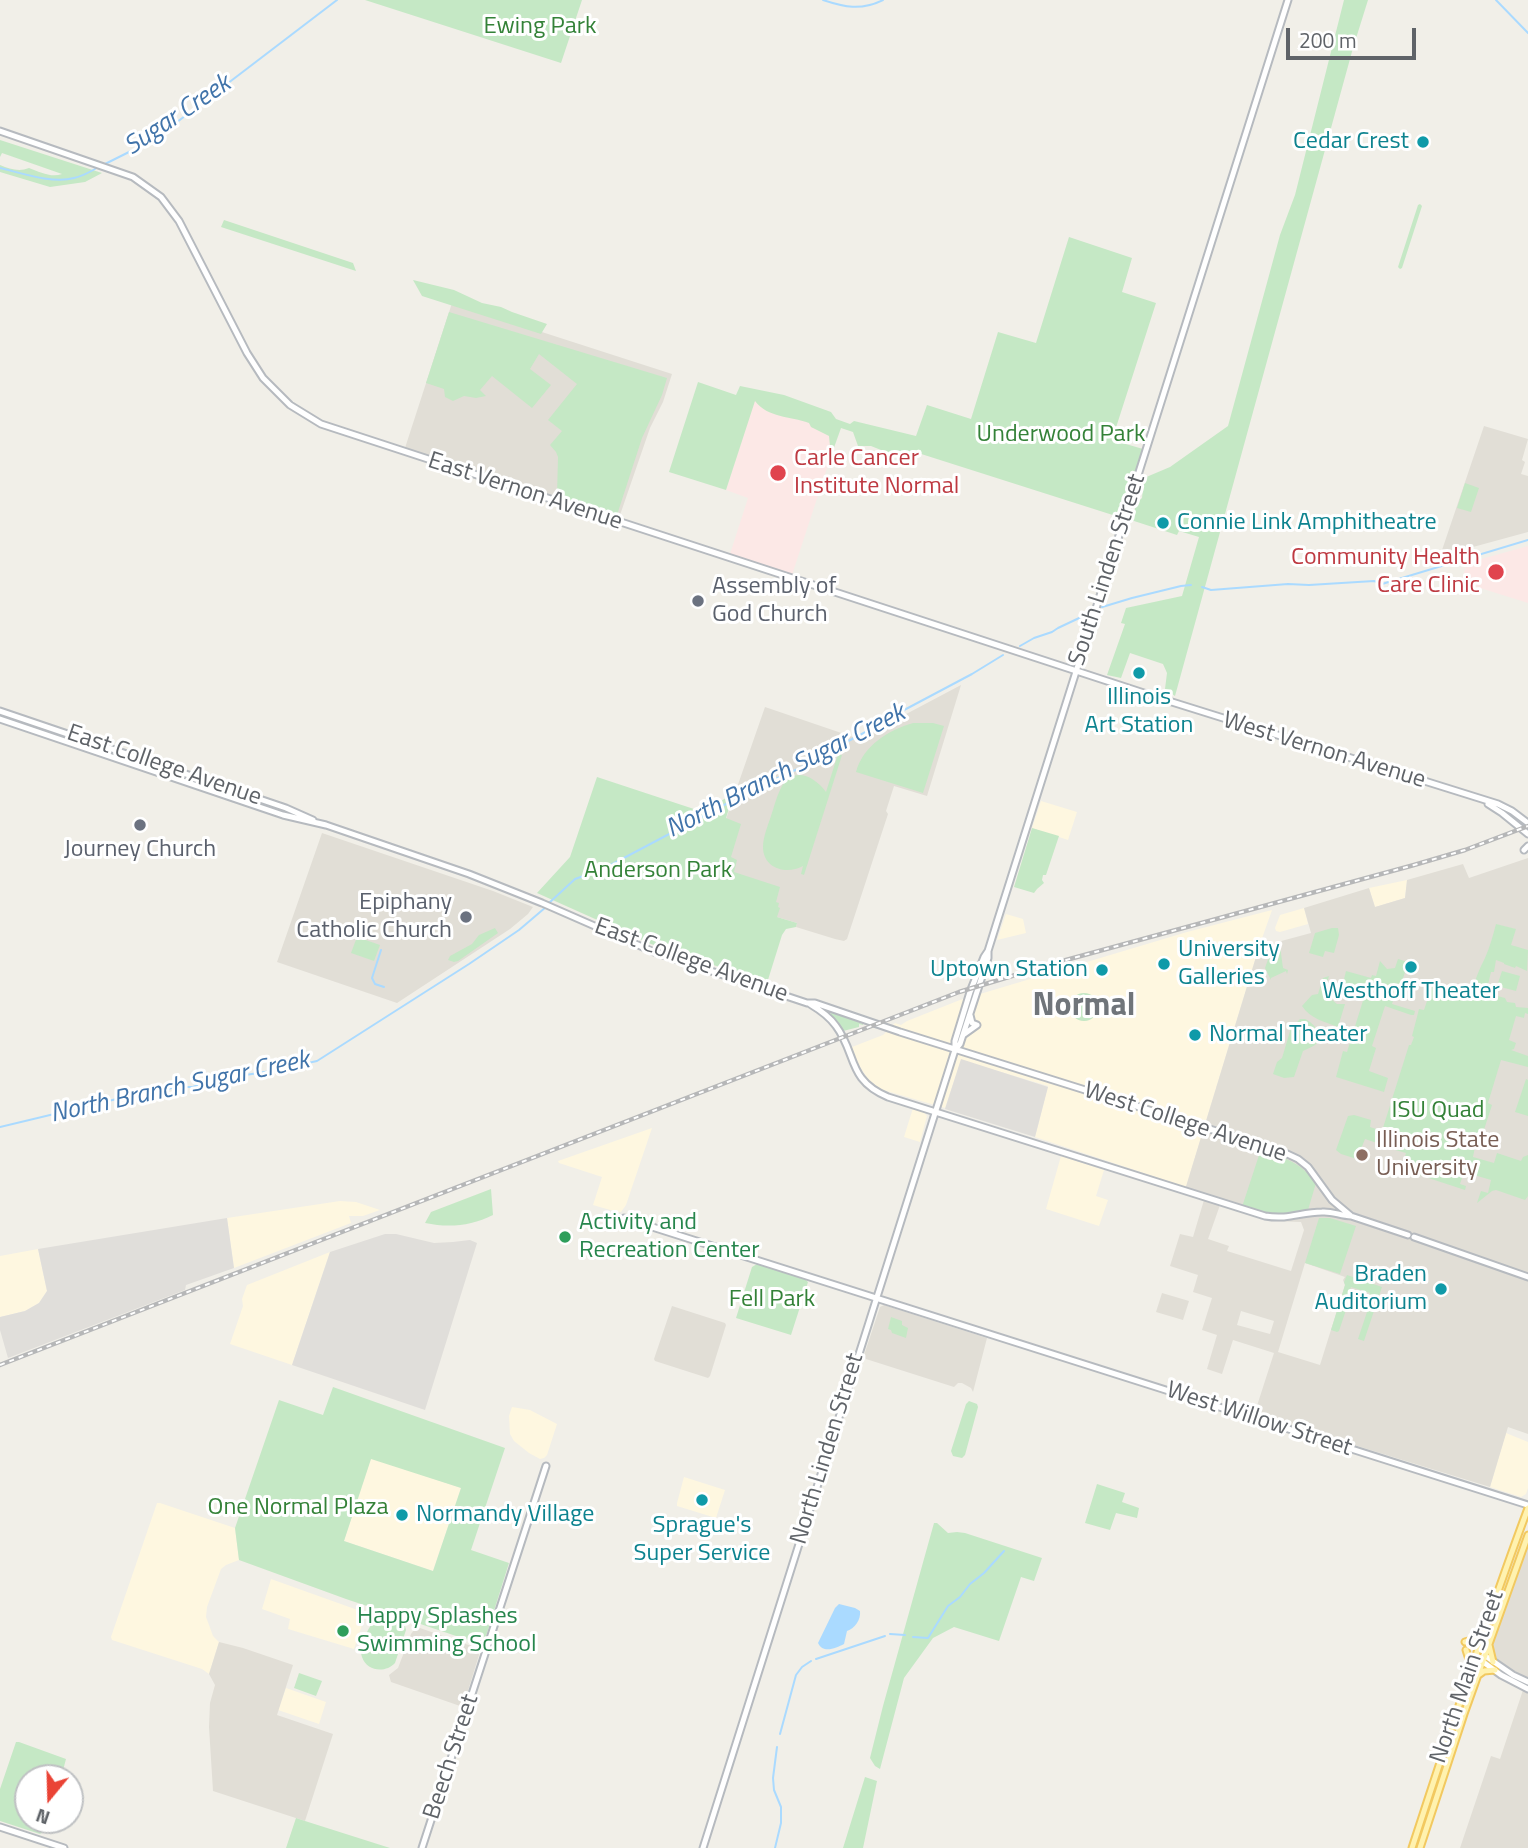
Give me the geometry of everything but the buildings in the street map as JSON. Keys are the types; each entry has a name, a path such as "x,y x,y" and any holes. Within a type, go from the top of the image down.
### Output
{"main road":[{"name":"South Linden Street","path":"955,1050 970,992 988,951 1288,0"},
{"name":"East Vernon Avenue","path":"0,131 118,172 146,185 167,204 179,221 247,354 263,378 290,405 321,424 1165,701"},
{"name":"West Vernon Avenue","path":"1165,701 1505,807 1528,823"},
{"name":"East College Avenue","path":"0,711 286,808 326,825 465,873 542,902 654,952 1060,1083"},
{"name":"East College Avenue","path":"0,719 283,815 326,825"},
{"name":"West Vernon Avenue","path":"1482,800 1528,834"},
{"name":"South Linden Street","path":"955,1050 960,1044 970,1015 988,951"},
{"path":"807,1003 825,1013 836,1025 855,1070 872,1089 888,1097 1265,1216 1291,1217 1326,1211 1351,1216"},
{"path":"963,1035 977,1025 972,1023 970,1015"},
{"name":"North Linden Street","path":"704,1848 955,1050"},
{"name":"West College Avenue","path":"1060,1083 1295,1158 1308,1167 1332,1200 1351,1216 1528,1277"},
{"name":"West Willow Street","path":"624,1218 1528,1507"},
{"name":"Beech Street","path":"422,1848 546,1466"},
{"name":"North Main Street","path":"1412,1848 1471,1666 1528,1507"},
{"name":"North Main Street","path":"1420,1848 1483,1658 1528,1535"},
{"path":"1465,1642 1481,1637"},
{"path":"1489,1642 1493,1662"},
{"path":"1466,1650 1471,1666"},
{"path":"1475,1656 1493,1662 1528,1682"},
{"path":"1483,1658 1494,1670 1528,1689"},
{"path":"1477,1676 1484,1671 1494,1670"},
{"path":"0,1827 64,1848"}],"shaded area":[{"path":"452,303 672,374 620,515 616,517 405,448"},
{"name":"Carle Cancer Institute Normal","path":"754,400 840,428 792,575 730,554 748,498 726,490"},
{"path":"1484,426 1528,439 1521,474 1528,476 1528,532 1440,556"},
{"name":"Community Health Care Clinic","path":"1528,546 1528,603 1461,582 1467,563"},
{"path":"961,685 927,796 894,786 886,811 888,814 847,939 835,939 796,927 797,923 777,917 776,902 733,872 726,819 765,707 859,739"},
{"path":"1041,801 1077,812 1068,840 1032,828"},
{"path":"322,833 533,907 510,929 397,1003 277,962"},
{"name":"Illinois State University","path":"1528,858 1528,1434 1508,1427 1490,1487 1257,1415 1255,1412 1274,1353 1233,1340 1222,1374 1207,1369 1217,1335 1202,1330 1212,1298 1193,1292 1198,1275 1170,1266 1180,1234 1193,1237 1204,1200 1184,1193 1259,947 1311,933 1304,908 1369,888 1375,907 1405,898 1407,880 1463,864 1469,878","holes":["1220,1205 1270,1221 1301,1222 1304,1230 1291,1271 1227,1251 1229,1246 1208,1239","1305,1263 1345,1277 1345,1285 1320,1365 1278,1352","1241,1311 1274,1321 1270,1334 1237,1325"]},
{"path":"1407,880 1405,898 1375,907 1369,888"},
{"path":"1304,908 1308,924 1276,931 1280,915"},
{"path":"1272,910 1186,1187 1035,1137 1048,1086 961,1060 945,1108 880,1089 868,1079 857,1062 852,1047 883,1035 895,1023 901,1025 960,1000 1187,932"},
{"path":"1006,914 1023,919 1026,933 997,940"},
{"path":"961,1059 1048,1087 1035,1137 945,1109"},
{"path":"913,1108 923,1111 927,1116 920,1142 904,1137"},
{"path":"652,1128 626,1205 621,1212 593,1205 602,1177 558,1161"},
{"path":"1061,1156 1104,1170 1096,1196 1108,1200 1099,1226 1046,1209"},
{"path":"340,1201 356,1202 380,1210 363,1216 349,1216 351,1223 234,1268 227,1218"},
{"path":"227,1218 234,1268 186,1285 185,1290 8,1358 0,1330 0,1317 25,1311 39,1303 47,1291 38,1249"},
{"path":"385,1234 434,1243 470,1240 477,1243 425,1410 292,1365 330,1252"},
{"path":"38,1249 47,1291 39,1303 25,1311 0,1317 0,1256"},
{"path":"330,1252 292,1365 230,1344 247,1285"},
{"path":"1162,1293 1189,1301 1183,1320 1156,1312"},
{"path":"884,1305 987,1338 973,1392 962,1383 954,1387 866,1359 864,1355 880,1307"},
{"path":"672,1306 726,1325 708,1378 654,1359"},
{"path":"512,1407 530,1410 557,1424 544,1458 540,1459 529,1453 514,1441 510,1434 509,1416"},
{"path":"1506,1433 1528,1442 1528,1488 1526,1494 1521,1497 1490,1487"},
{"name":"Normandy Village","path":"371,1458 461,1488 433,1571 344,1541"},
{"path":"684,1477 725,1490 716,1518 677,1506"},
{"path":"157,1503 235,1528 239,1560 221,1569 207,1607 206,1617 213,1636 219,1642 209,1674 202,1669 112,1640 111,1637"},
{"path":"1528,1536 1528,1848 1460,1848 1491,1756 1500,1759 1527,1678 1503,1665 1495,1658 1491,1647"},
{"path":"271,1579 366,1613 354,1649 288,1629 290,1619 262,1609"},
{"path":"420,1628 477,1648 479,1655 463,1707 391,1682 389,1675 398,1668 411,1634"},
{"path":"219,1642 293,1665 277,1715 333,1734 305,1821 213,1791 209,1727 210,1703 215,1685 209,1674"},
{"path":"286,1688 326,1702 319,1724 278,1710"}],"green space":[{"name":"Ewing Park","path":"365,0 582,0 561,63"},
{"path":"1344,0 1368,0 1175,696 1165,689 1167,673 1163,664 1130,653 1121,678 1107,675 1125,624 1121,623 1126,608 1182,596 1199,537 1179,531 1177,535 1131,520 1137,502 1142,498 1144,478 1170,467 1228,426 1280,235 1295,195"},
{"path":"0,140 102,173 85,182 50,187 0,172 0,165 14,170 29,168 50,175 62,174 2,153 0,157"},
{"path":"1420,204 1422,206 1400,269 1398,267"},
{"path":"224,220 353,263 356,271 221,227"},
{"name":"Underwood Park","path":"1069,237 1132,258 1122,292 1156,303 1112,440 1143,449 1119,517 915,452 911,462 871,446 858,446 853,432 841,428 831,456 829,436 811,427 809,423 766,411 755,401 726,490 669,472 698,382 736,395 740,386 784,395 831,412 836,419 850,424 854,421 916,436 927,405 971,419 998,332 1036,343"},
{"path":"413,280 454,290 482,303 547,324 541,334 422,296"},
{"path":"449,312 667,378 642,438 617,515 557,496 558,457 550,445 562,431 548,420 577,384 539,354 530,369 551,385 532,408 492,376 480,390 486,396 464,396 453,401 445,397 444,389 426,383"},
{"path":"1465,483 1479,488 1471,512 1457,508"},
{"path":"913,723 944,726 923,793 856,772 864,754 878,740"},
{"path":"838,754 842,755 804,875 801,874 803,866 783,870 771,865 764,855 764,839 777,796 785,782 790,777 803,775 815,781 826,792"},
{"name":"Anderson Park","path":"597,777 703,812 734,793 726,818 741,824 731,857 737,860 734,872 780,887 776,902 780,908 777,917 797,923 796,927 786,929 782,935 767,983 651,944 537,893 570,857"},
{"path":"1032,828 1059,836 1046,875 1043,875 1044,883 1034,893 1014,887"},
{"name":"ISU Quad","path":"1496,924 1516,929 1511,945 1528,950 1527,971 1496,960 1486,993 1505,998 1507,1002 1515,1003 1516,1007 1528,1008 1528,1014 1525,1013 1524,1018 1516,1016 1509,1040 1516,1043 1511,1050 1528,1056 1528,1067 1501,1060 1488,1103 1492,1105 1480,1142 1476,1142 1473,1157 1494,1163 1497,1153 1521,1161 1528,1155 1528,1196 1525,1200 1496,1190 1477,1203 1481,1191 1488,1193 1491,1180 1464,1172 1460,1184 1466,1186 1465,1190 1401,1169 1406,1153 1365,1139 1357,1159 1336,1150 1348,1116 1371,1120 1370,1127 1382,1131 1409,1045 1414,1037 1412,1036 1419,1009 1424,1010 1433,983 1472,996"},
{"path":"495,928 498,933 458,961 448,960 450,956 472,944 479,935"},
{"path":"1338,928 1339,935 1334,953 1325,951 1323,957 1309,953 1315,933"},
{"path":"357,937 380,945 374,961 351,953"},
{"path":"1278,945 1283,968 1288,970 1287,974 1286,971 1271,980 1265,968 1271,951"},
{"path":"1398,959 1408,962 1392,1004 1415,1011 1414,1015 1411,1015 1385,1006 1372,1046 1376,1048 1369,1071 1388,1078 1384,1092 1336,1077 1343,1051 1347,1052 1366,991 1365,987 1358,985 1357,988 1343,983 1346,971 1371,978 1372,975 1376,976 1380,961 1387,969 1395,968"},
{"path":"1502,971 1520,976 1516,991 1497,986"},
{"path":"1329,976 1326,995 1337,1004 1345,1004 1338,1027 1313,1017 1302,1006 1312,995 1318,994 1323,978"},
{"path":"1084,993 1094,997 1098,1007 1094,1017 1084,1021 1074,1017 1070,1007 1074,997"},
{"path":"830,1011 863,1025 859,1024 859,1027 843,1031"},
{"path":"1300,1019 1312,1023 1319,1034 1318,1041 1303,1051 1294,1077 1284,1078 1273,1074 1277,1062 1282,1058 1291,1028"},
{"path":"1526,1079 1528,1080 1528,1116 1515,1112"},
{"path":"1261,1149 1284,1158 1311,1176 1316,1183 1308,1210 1275,1214 1242,1207"},
{"path":"491,1189 493,1215 460,1225 425,1223 431,1212"},
{"path":"1319,1218 1330,1218 1356,1226 1340,1274 1305,1263"},
{"name":"Fell Park","path":"757,1264 808,1282 791,1335 736,1318 752,1267"},
{"path":"1347,1275 1382,1287 1364,1341 1358,1339 1368,1309 1365,1308 1370,1293 1351,1287 1339,1331 1331,1330"},
{"path":"891,1317 902,1321 902,1325 908,1328 906,1338 888,1329"},
{"name":"One Normal Plaza","path":"333,1387 505,1448 471,1550 509,1563 487,1633 480,1642 346,1599 239,1560 235,1528 279,1400 323,1415","holes":["371,1459 461,1488 433,1571 344,1541"]},
{"path":"969,1401 978,1407 962,1458 953,1456 951,1451"},
{"path":"1097,1484 1125,1493 1122,1502 1139,1508 1137,1518 1116,1513 1110,1530 1085,1523"},
{"path":"934,1523 948,1533 965,1533 1042,1558 1034,1581 1021,1577 999,1641 954,1627 933,1638 904,1678 880,1769 870,1758"},
{"path":"379,1615 400,1621 406,1630 395,1663 382,1669 368,1666 361,1652 366,1635"},
{"path":"299,1673 322,1681 316,1696 294,1688"},
{"path":"16,1742 66,1759 65,1764 14,1764 14,1826 0,1821 0,1789"},
{"path":"865,1777 877,1781 863,1848 843,1848"},
{"path":"296,1818 305,1821 390,1848 286,1848"}],"water":[{"path":"839,1604 860,1611 860,1618 855,1626 847,1631 844,1644 830,1649 823,1648 818,1643"}],"waterway":[{"name":"Sugar Creek","path":"105,164 164,132 337,0"},
{"name":"Sugar Creek","path":"823,0 853,7 867,6 883,0"},
{"name":"Sugar Creek","path":"1496,0 1528,33"},
{"name":"Sugar Creek","path":"0,168 57,180 81,176 100,166"},
{"name":"North Branch Sugar Creek","path":"1202,587 1211,590 1288,584 1374,581 1382,584 1528,540"},
{"name":"North Branch Sugar Creek","path":"1099,608 1191,585"},
{"name":"North Branch Sugar Creek","path":"1020,646 1094,611"},
{"name":"North Branch Sugar Creek","path":"549,903 575,879 603,869 760,786 800,768 828,746 837,747 1003,655"},
{"name":"North Branch Sugar Creek","path":"0,1127 125,1097 157,1093 174,1087 193,1087 207,1081 317,1061 469,964 519,930 546,907"},
{"path":"381,950 372,978 375,984 384,987"},
{"path":"913,1637 928,1638 948,1606 1004,1551"},
{"path":"890,1634 905,1635"},
{"path":"816,1659 885,1636"},
{"path":"780,1734 796,1675 811,1661"},
{"path":"775,1848 781,1823 781,1807 774,1790 773,1778 777,1747"}],"railway":[{"path":"0,1365 959,992 1055,963 1414,865 1465,850 1528,826"}],"place":[{"name":"Cedar Crest","path":"1423,142"},
{"name":"Carle Cancer Institute Normal","path":"778,473"},
{"name":"Connie Link Amphitheatre","path":"1163,523"},
{"name":"Community Health Care Clinic","path":"1496,572"},
{"name":"Assembly of God Church","path":"698,601"},
{"name":"Illinois Art Station","path":"1139,673"},
{"name":"Journey Church","path":"140,825"},
{"name":"Epiphany Catholic Church","path":"466,917"},
{"name":"University Galleries","path":"1164,964"},
{"name":"Westhoff Theater","path":"1411,967"},
{"name":"Uptown Station","path":"1102,970"},
{"name":"Normal Theater","path":"1195,1035"},
{"name":"Illinois State University","path":"1362,1155"},
{"name":"Activity and Recreation Center","path":"565,1237"},
{"name":"Braden Auditorium","path":"1441,1289"},
{"name":"Sprague's Super Service","path":"702,1500"},
{"name":"Normandy Village","path":"402,1515"},
{"name":"Happy Splashes Swimming School","path":"343,1631"}],"district":[{"name":"Normal","path":"1084,1007"}]}
